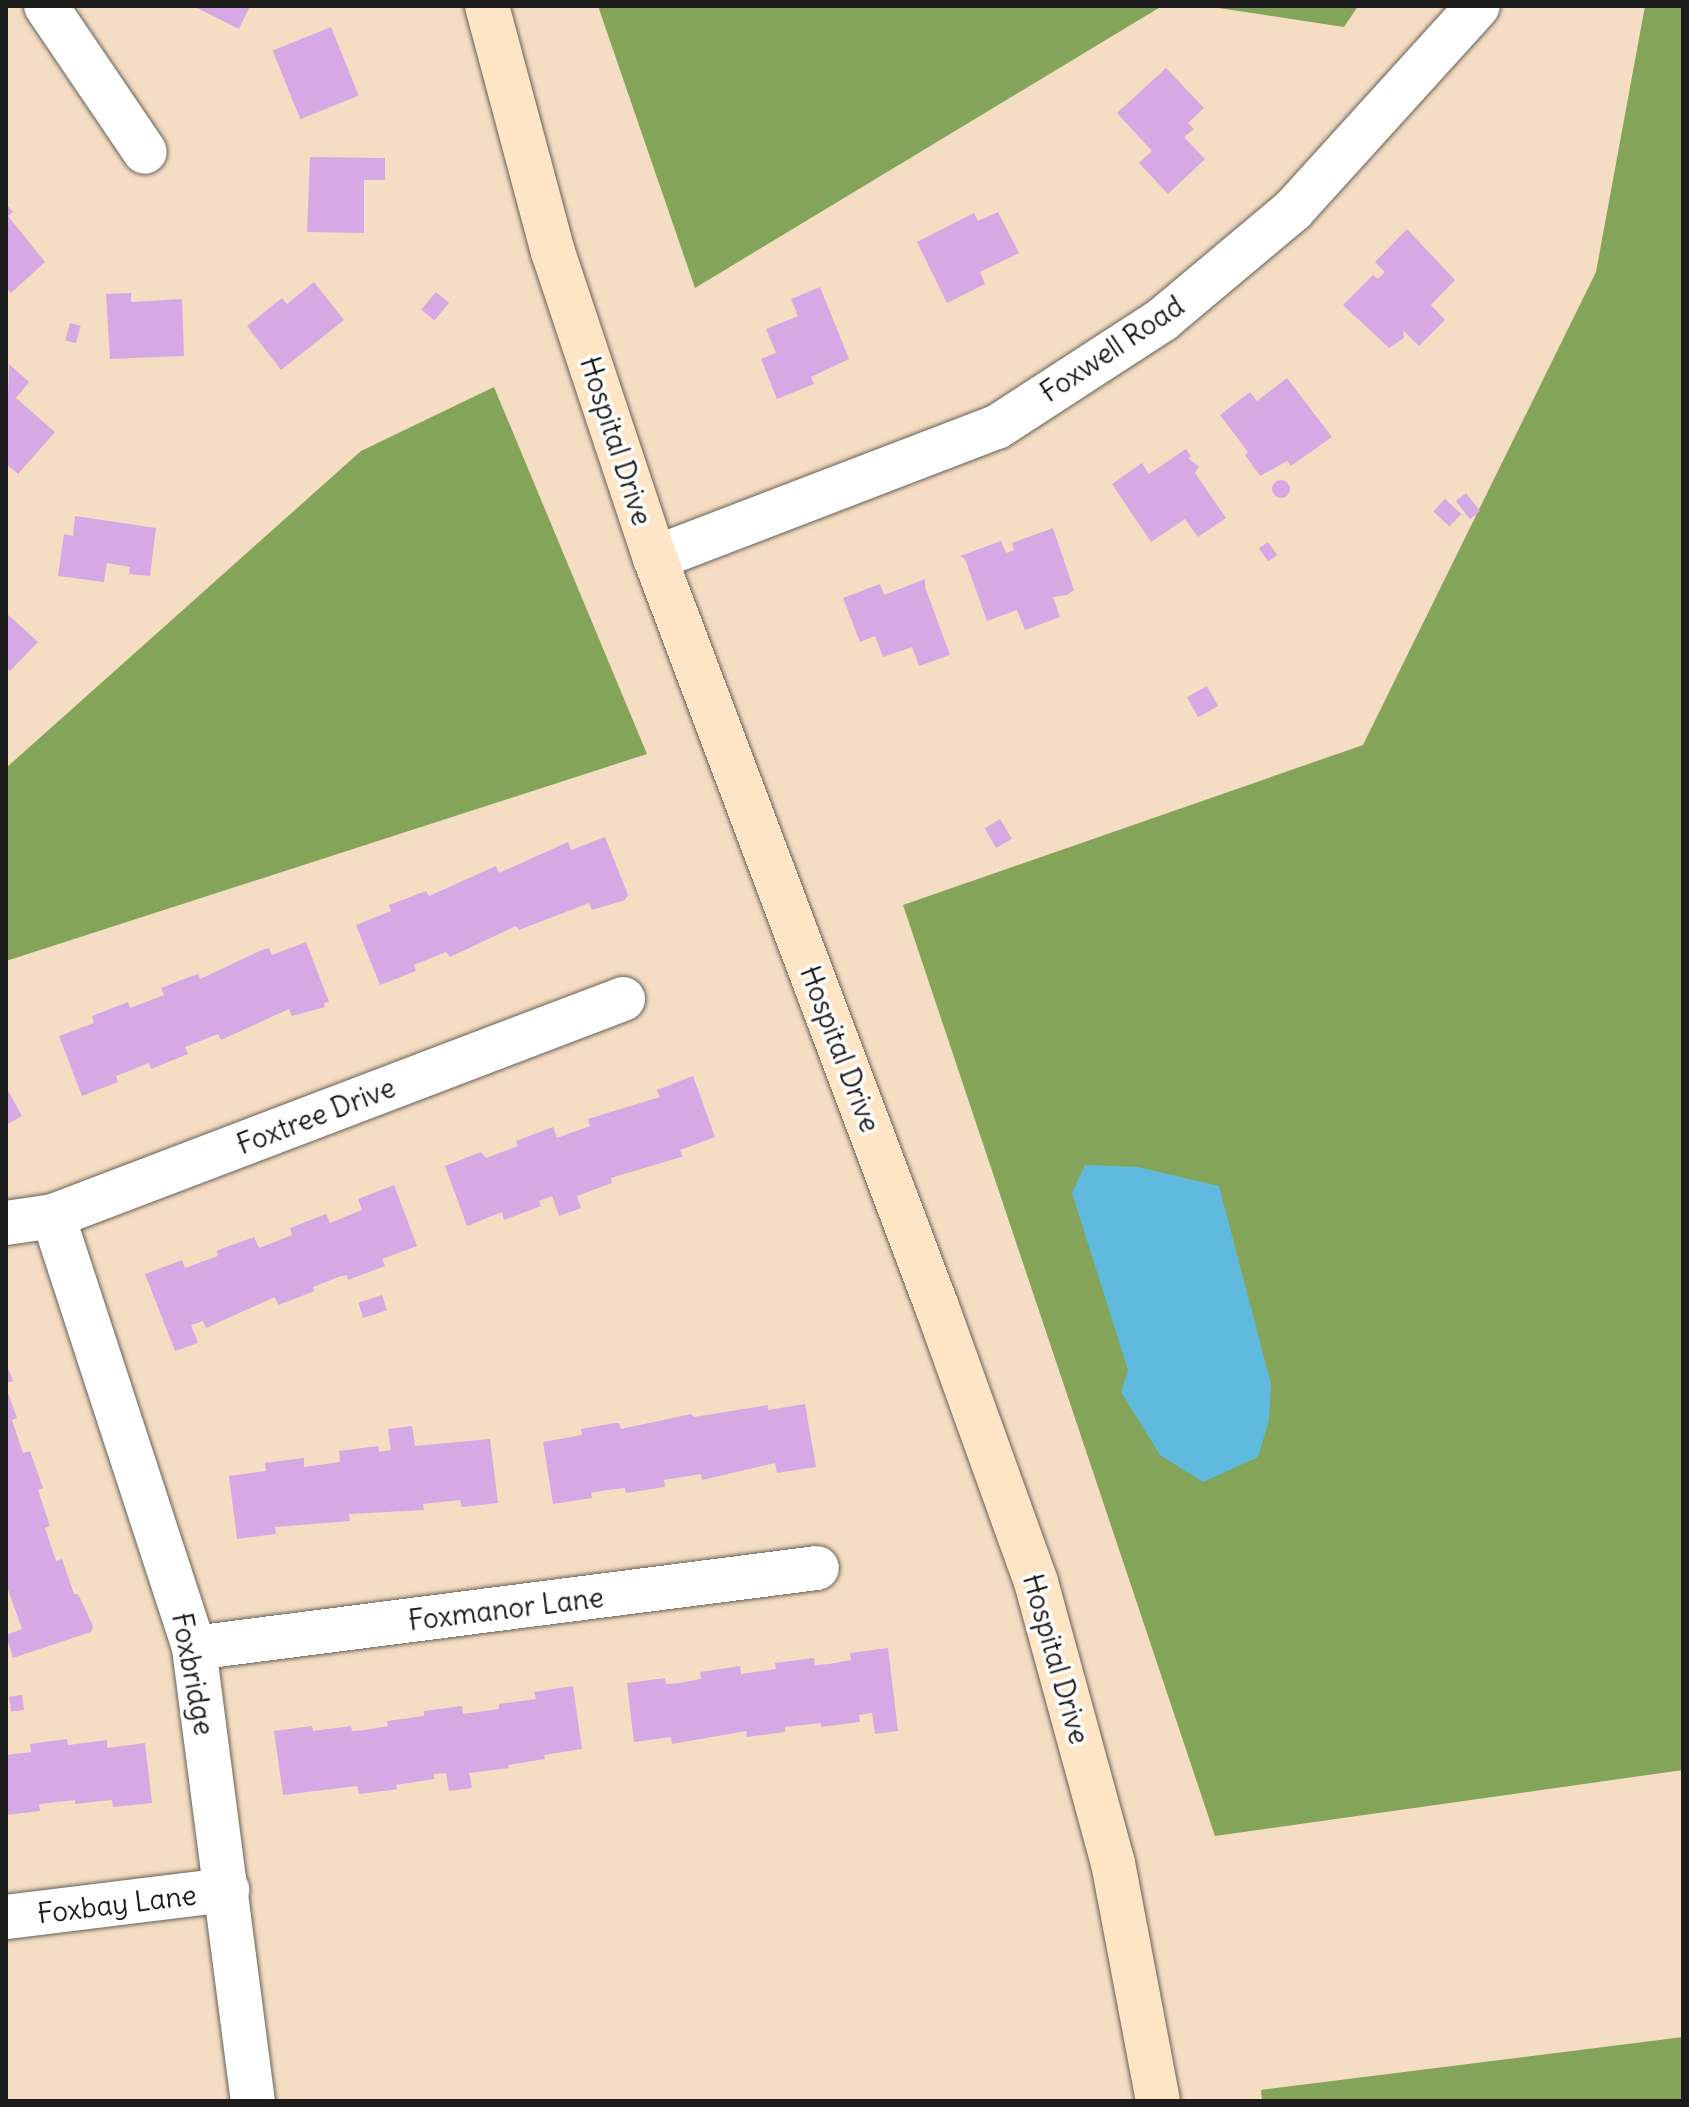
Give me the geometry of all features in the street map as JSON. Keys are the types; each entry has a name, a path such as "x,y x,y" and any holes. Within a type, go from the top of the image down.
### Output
{"street":[{"path":"46,6 145,152"},
{"name":"Hospital Drive","path":"487,6 553,252 655,558 932,1293 1036,1582 1113,1863 1158,2101"},
{"name":"Foxwell Road","path":"655,558 997,427 1163,319 1293,210 1478,6"},
{"name":"Foxtree Drive","path":"6,1223 53,1216 623,999"},
{"name":"Foxbridge","path":"53,1216 194,1648 253,2101"},
{"name":"Foxmanor Lane","path":"194,1648 817,1568"},
{"name":"Foxbay Lane","path":"6,1917 227,1890"}],"green space":[{"path":"598,6 1162,6 695,288"},
{"path":"1205,6 1358,6 1344,27"},
{"path":"1645,6 1683,6 1683,1770 1215,1836 903,905 1363,745 1596,272"},
{"path":"494,387 647,754 6,961 6,768 361,451"},
{"path":"1683,2037 1683,2101 1262,2101 1261,2090"}],"water":[{"path":"1085,1165 1138,1167 1219,1186 1271,1384 1269,1420 1258,1457 1203,1482 1160,1455 1121,1392 1128,1370 1072,1193"}],"building":[{"path":"193,6 250,6 239,29"},
{"path":"331,27 359,96 300,119 273,51"},
{"path":"1166,68 1204,108 1188,123 1194,129 1184,137 1205,159 1168,194 1139,163 1152,151 1117,113"},
{"path":"310,157 385,158 385,180 364,180 364,233 307,232"},
{"path":"6,204 13,212 8,216 45,262 11,293 6,287"},
{"path":"998,212 1019,253 980,272 985,284 947,303 917,242 974,213 978,221"},
{"path":"1407,229 1455,280 1431,305 1445,320 1419,346 1403,330 1404,338 1389,348 1343,305 1373,275 1378,279 1385,272 1375,262"},
{"path":"314,282 344,320 281,370 247,326 282,298 287,304"},
{"path":"820,287 849,359 811,377 814,384 777,399 761,359 776,353 766,329 798,316 791,299"},
{"path":"436,292 449,303 434,321 421,310"},
{"path":"131,293 131,302 182,299 184,356 110,359 106,294"},
{"path":"70,323 81,326 76,343 65,340"},
{"path":"9,364 29,382 16,398 55,432 18,474 6,464"},
{"path":"1287,378 1332,437 1291,466 1287,461 1260,476 1245,455 1248,452 1220,415 1250,392 1257,401"},
{"path":"1186,449 1191,456 1188,458 1199,467 1195,473 1226,518 1198,537 1185,519 1151,542 1112,484 1142,463 1149,474"},
{"path":"1277,480 1285,480 1290,489 1288,496 1277,498 1272,493 1272,485"},
{"path":"1466,493 1480,511 1470,519 1456,501"},
{"path":"1445,499 1461,514 1449,526 1433,511"},
{"path":"75,516 156,528 150,576 129,574 130,567 107,563 104,582 58,576 64,534 73,536"},
{"path":"1053,528 1074,590 1067,595 1053,597 1060,617 1025,630 1017,610 987,621 965,559 960,556 1001,541 1006,553 1014,550 1012,543"},
{"path":"1268,542 1277,555 1268,561 1259,548"},
{"path":"925,579 925,587 950,655 919,666 912,647 883,657 875,636 860,642 843,598 880,584 884,595"},
{"path":"6,613 38,642 10,671 6,667"},
{"path":"1207,686 1218,706 1198,717 1187,697"},
{"path":"1000,819 1012,839 996,848 985,828"},
{"path":"605,837 628,895 625,900 592,910 589,903 519,930 516,926 450,957 446,952 414,965 416,971 380,985 356,925 391,911 389,905 426,891 429,896 496,866 499,873 568,842 571,850"},
{"path":"306,942 329,1002 324,1003 325,1007 292,1016 289,1009 221,1040 218,1034 185,1047 188,1054 151,1069 149,1063 116,1076 118,1082 82,1096 59,1036 94,1023 92,1016 128,1002 130,1008 164,995 161,988 192,976 198,974 200,979 262,950 269,948 272,955"},
{"path":"693,1076 715,1137 680,1150 683,1157 611,1178 612,1183 577,1196 581,1208 559,1216 552,1196 539,1201 541,1206 504,1220 502,1212 467,1226 445,1166 481,1152 486,1158 518,1146 516,1141 553,1127 557,1138 590,1126 588,1119 660,1097 657,1090"},
{"path":"6,1087 22,1116 6,1125"},
{"path":"394,1185 417,1246 382,1259 385,1266 348,1280 347,1275 341,1276 278,1305 275,1297 206,1328 203,1321 191,1325 198,1343 175,1351 145,1274 182,1260 185,1268 218,1256 217,1251 221,1249 254,1237 259,1248 292,1235 290,1228 326,1214 330,1223 362,1210 358,1199"},
{"path":"382,1295 387,1310 363,1318 358,1303"},
{"path":"6,1363 13,1381 6,1383"},
{"path":"6,1387 17,1418 12,1420 23,1453 30,1451 43,1488 38,1490 50,1526 45,1528 56,1561 62,1559 74,1594 78,1594 93,1626 91,1632 13,1658 6,1635 22,1629 6,1584"},
{"path":"805,1404 816,1467 777,1473 775,1463 702,1480 701,1474 664,1480 665,1487 626,1493 625,1488 600,1491 591,1493 592,1498 553,1504 543,1442 582,1435 581,1429 615,1423 619,1423 621,1429 691,1414 694,1417 768,1405 768,1410"},
{"path":"412,1426 415,1446 490,1439 498,1503 462,1507 460,1500 423,1504 424,1510 349,1514 350,1521 275,1527 276,1534 237,1539 229,1476 266,1471 265,1463 304,1458 304,1467 340,1462 339,1451 378,1446 379,1452 391,1450 388,1429"},
{"path":"888,1648 898,1731 875,1734 872,1713 859,1715 860,1722 785,1727 785,1732 747,1737 746,1731 672,1744 671,1737 634,1742 627,1683 665,1678 666,1684 679,1683 701,1679 700,1672 740,1666 741,1674 776,1669 775,1663 814,1658 815,1665 829,1664 851,1660 850,1653"},
{"path":"573,1686 582,1749 544,1755 545,1759 508,1765 509,1768 469,1773 472,1788 449,1791 446,1773 434,1774 434,1779 396,1785 397,1789 391,1790 359,1794 357,1786 283,1795 274,1731 312,1726 313,1731 351,1726 352,1731 365,1730 388,1726 387,1721 424,1716 424,1711 462,1706 463,1714 499,1709 499,1704 536,1699 534,1692"},
{"path":"22,1695 24,1710 11,1712 9,1697"},
{"path":"67,1739 68,1745 107,1740 107,1748 145,1743 152,1803 113,1807 112,1800 75,1804 75,1800 39,1804 40,1811 6,1815 6,1755 31,1752 30,1744"}]}
